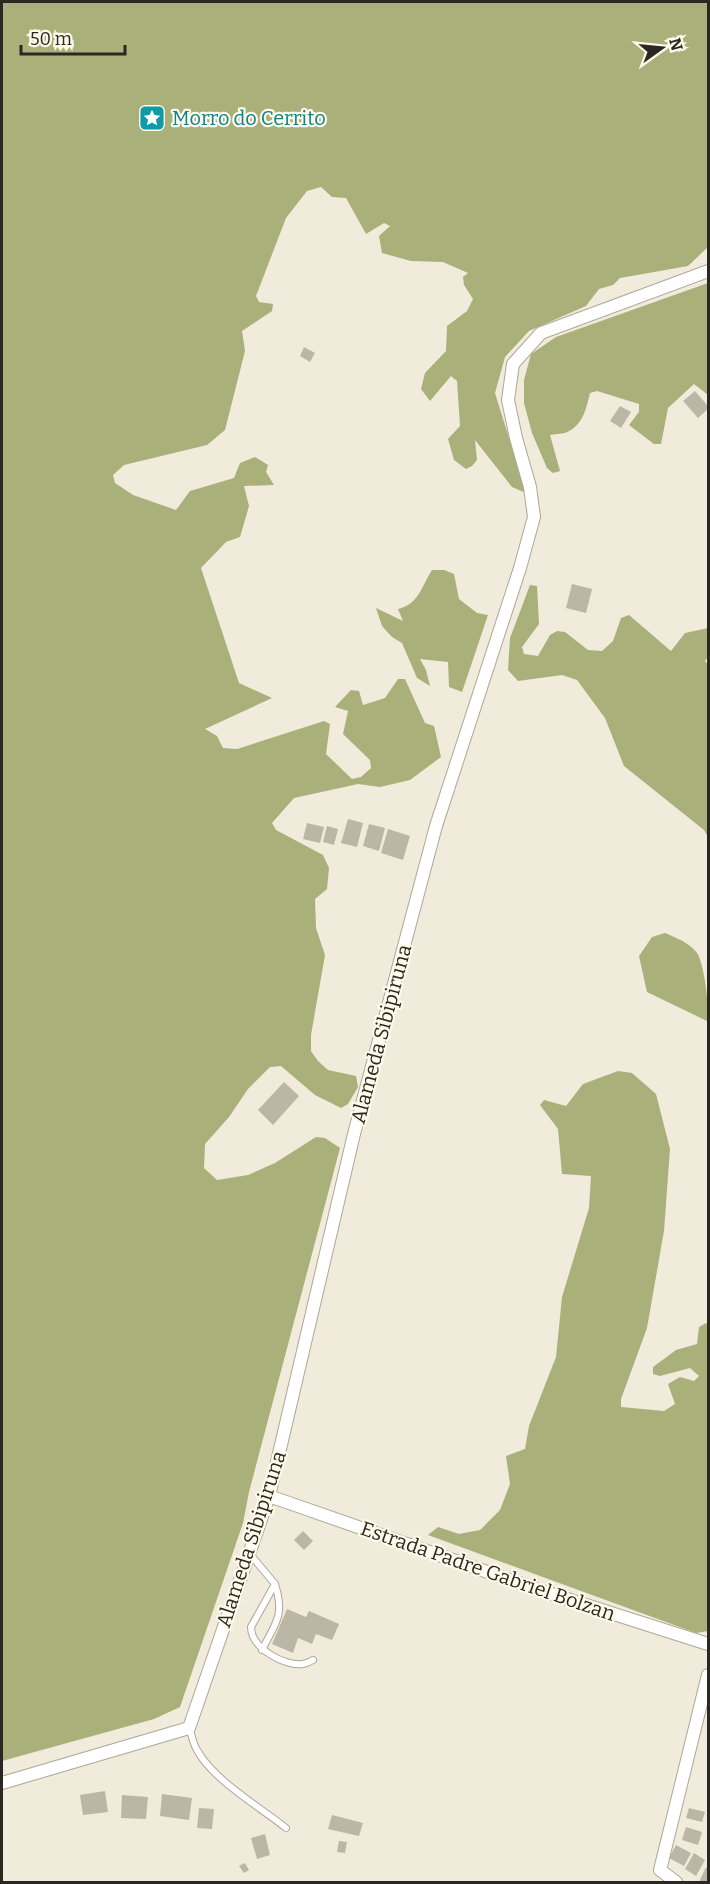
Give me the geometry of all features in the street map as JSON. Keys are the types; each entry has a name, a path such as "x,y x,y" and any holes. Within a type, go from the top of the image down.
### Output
{"street":[{"name":"Alameda Sibipiruna","path":"189,1728 269,1496 354,1134 436,826 516,579 534,516 530,487 508,400 513,363 540,333 708,270"},
{"name":"Estrada Padre Gabriel Bolzan","path":"269,1496 538,1590 708,1644"},
{"path":"676,1882 660,1870 708,1675"},
{"path":"2,1783 189,1728"}],"lane":[{"path":"248,1553 275,1584 281,1605 279,1616 262,1650"},
{"path":"275,1584 251,1628 251,1635 262,1650 296,1664 304,1664 313,1660"},
{"path":"189,1728 197,1750 206,1763 236,1792 286,1828"}],"green space":[{"path":"2,2 708,2 708,247 688,266 620,278 613,285 599,289 586,306 529,331 505,357 495,393 526,493 512,487 475,440 477,460 472,466 466,469 454,460 448,439 460,426 457,381 451,376 430,401 421,389 425,373 446,351 447,326 467,311 473,299 464,285 463,277 468,273 443,262 411,261 382,253 379,236 390,226 384,223 366,234 346,198 332,197 321,187 307,191 286,218 256,296 259,302 273,304 272,311 242,331 245,351 225,430 207,445 124,465 113,475 115,483 133,495 176,510 190,491 234,478 240,463 255,457 268,465 266,472 274,485 244,486 249,506 240,537 226,542 201,568 239,683 272,698 205,729 217,736 223,748 237,749 324,721 330,724 326,754 352,779 361,777 371,768 370,760 343,734 348,711 335,707 351,690 359,691 363,705 385,698 398,679 405,679 425,723 434,726 441,757 410,780 380,787 358,784 294,798 272,823 276,830 323,855 329,868 327,889 315,899 316,928 325,955 311,1035 311,1051 328,1070 356,1076 358,1087 348,1104 341,1108 315,1095 281,1066 270,1067 248,1089 229,1117 205,1144 204,1168 217,1180 248,1175 275,1163 316,1137 325,1138 340,1148 249,1492 243,1523 180,1707 154,1719 2,1761"},
{"path":"708,283 708,395 694,384 668,408 661,444 654,444 629,425 639,412 639,404 597,391 590,393 583,416 576,426 565,433 550,435 560,471 553,473 547,468 532,433 524,403 524,380 531,354 556,337"},
{"path":"432,570 444,570 454,574 459,599 477,613 488,615 462,692 449,687 448,662 420,659 426,670 430,686 417,678 402,643 392,637 382,626 376,608 403,621 398,609 405,607 415,599"},
{"path":"530,585 537,586 539,624 522,647 524,654 538,656 550,635 557,631 565,632 588,650 602,651 613,641 621,618 629,615 671,651 685,633 708,628 708,657 705,661 708,665 708,837 704,830 624,766 605,718 577,680 562,675 518,681 508,670 510,638"},
{"path":"665,933 690,946 700,958 706,986 707,1021 647,992 639,956 652,937"},
{"path":"618,1071 632,1073 656,1094 670,1149 664,1231 647,1328 621,1399 621,1407 664,1411 675,1404 668,1384 680,1377 694,1381 699,1376 690,1368 660,1376 653,1374 653,1367 676,1350 697,1344 699,1327 706,1323 708,1325 708,1631 696,1633 428,1535 438,1527 459,1534 480,1530 500,1510 510,1484 506,1456 525,1449 529,1426 556,1357 562,1297 589,1208 591,1176 562,1174 558,1129 540,1105 544,1100 566,1106 583,1084"}],"building":[{"path":"304,347 315,353 310,362 300,356"},
{"path":"695,391 708,406 708,409 698,418 683,401"},
{"path":"620,406 631,412 621,428 610,421"},
{"path":"572,584 592,589 586,613 566,608"},
{"path":"348,819 363,823 357,847 341,843"},
{"path":"307,823 324,827 320,843 303,839"},
{"path":"369,824 385,828 379,851 363,846"},
{"path":"327,826 338,829 334,845 323,842"},
{"path":"388,829 410,836 403,860 381,853"},
{"path":"284,1082 299,1096 273,1125 258,1110"},
{"path":"303,1531 313,1541 304,1550 294,1540"},
{"path":"287,1609 306,1617 309,1611 339,1624 332,1640 316,1634 312,1644 298,1638 293,1653 272,1644"},
{"path":"105,1791 108,1812 83,1815 80,1795"},
{"path":"162,1794 192,1798 189,1820 160,1816"},
{"path":"122,1795 148,1797 146,1819 121,1818"},
{"path":"199,1808 214,1809 212,1829 197,1828"},
{"path":"689,1808 705,1812 702,1822 686,1818"},
{"path":"332,1815 363,1823 359,1836 328,1829"},
{"path":"686,1827 702,1832 698,1845 682,1840"},
{"path":"265,1834 270,1855 257,1859 251,1838"},
{"path":"339,1841 347,1842 345,1853 337,1852"},
{"path":"676,1845 691,1853 684,1866 669,1858"},
{"path":"694,1853 705,1860 696,1876 685,1869"},
{"path":"245,1863 249,1870 244,1873 239,1866"},
{"path":"706,1867 708,1882 699,1882"}],"place":[{"name":"Morro do Cerrito","path":"152,118"}]}
